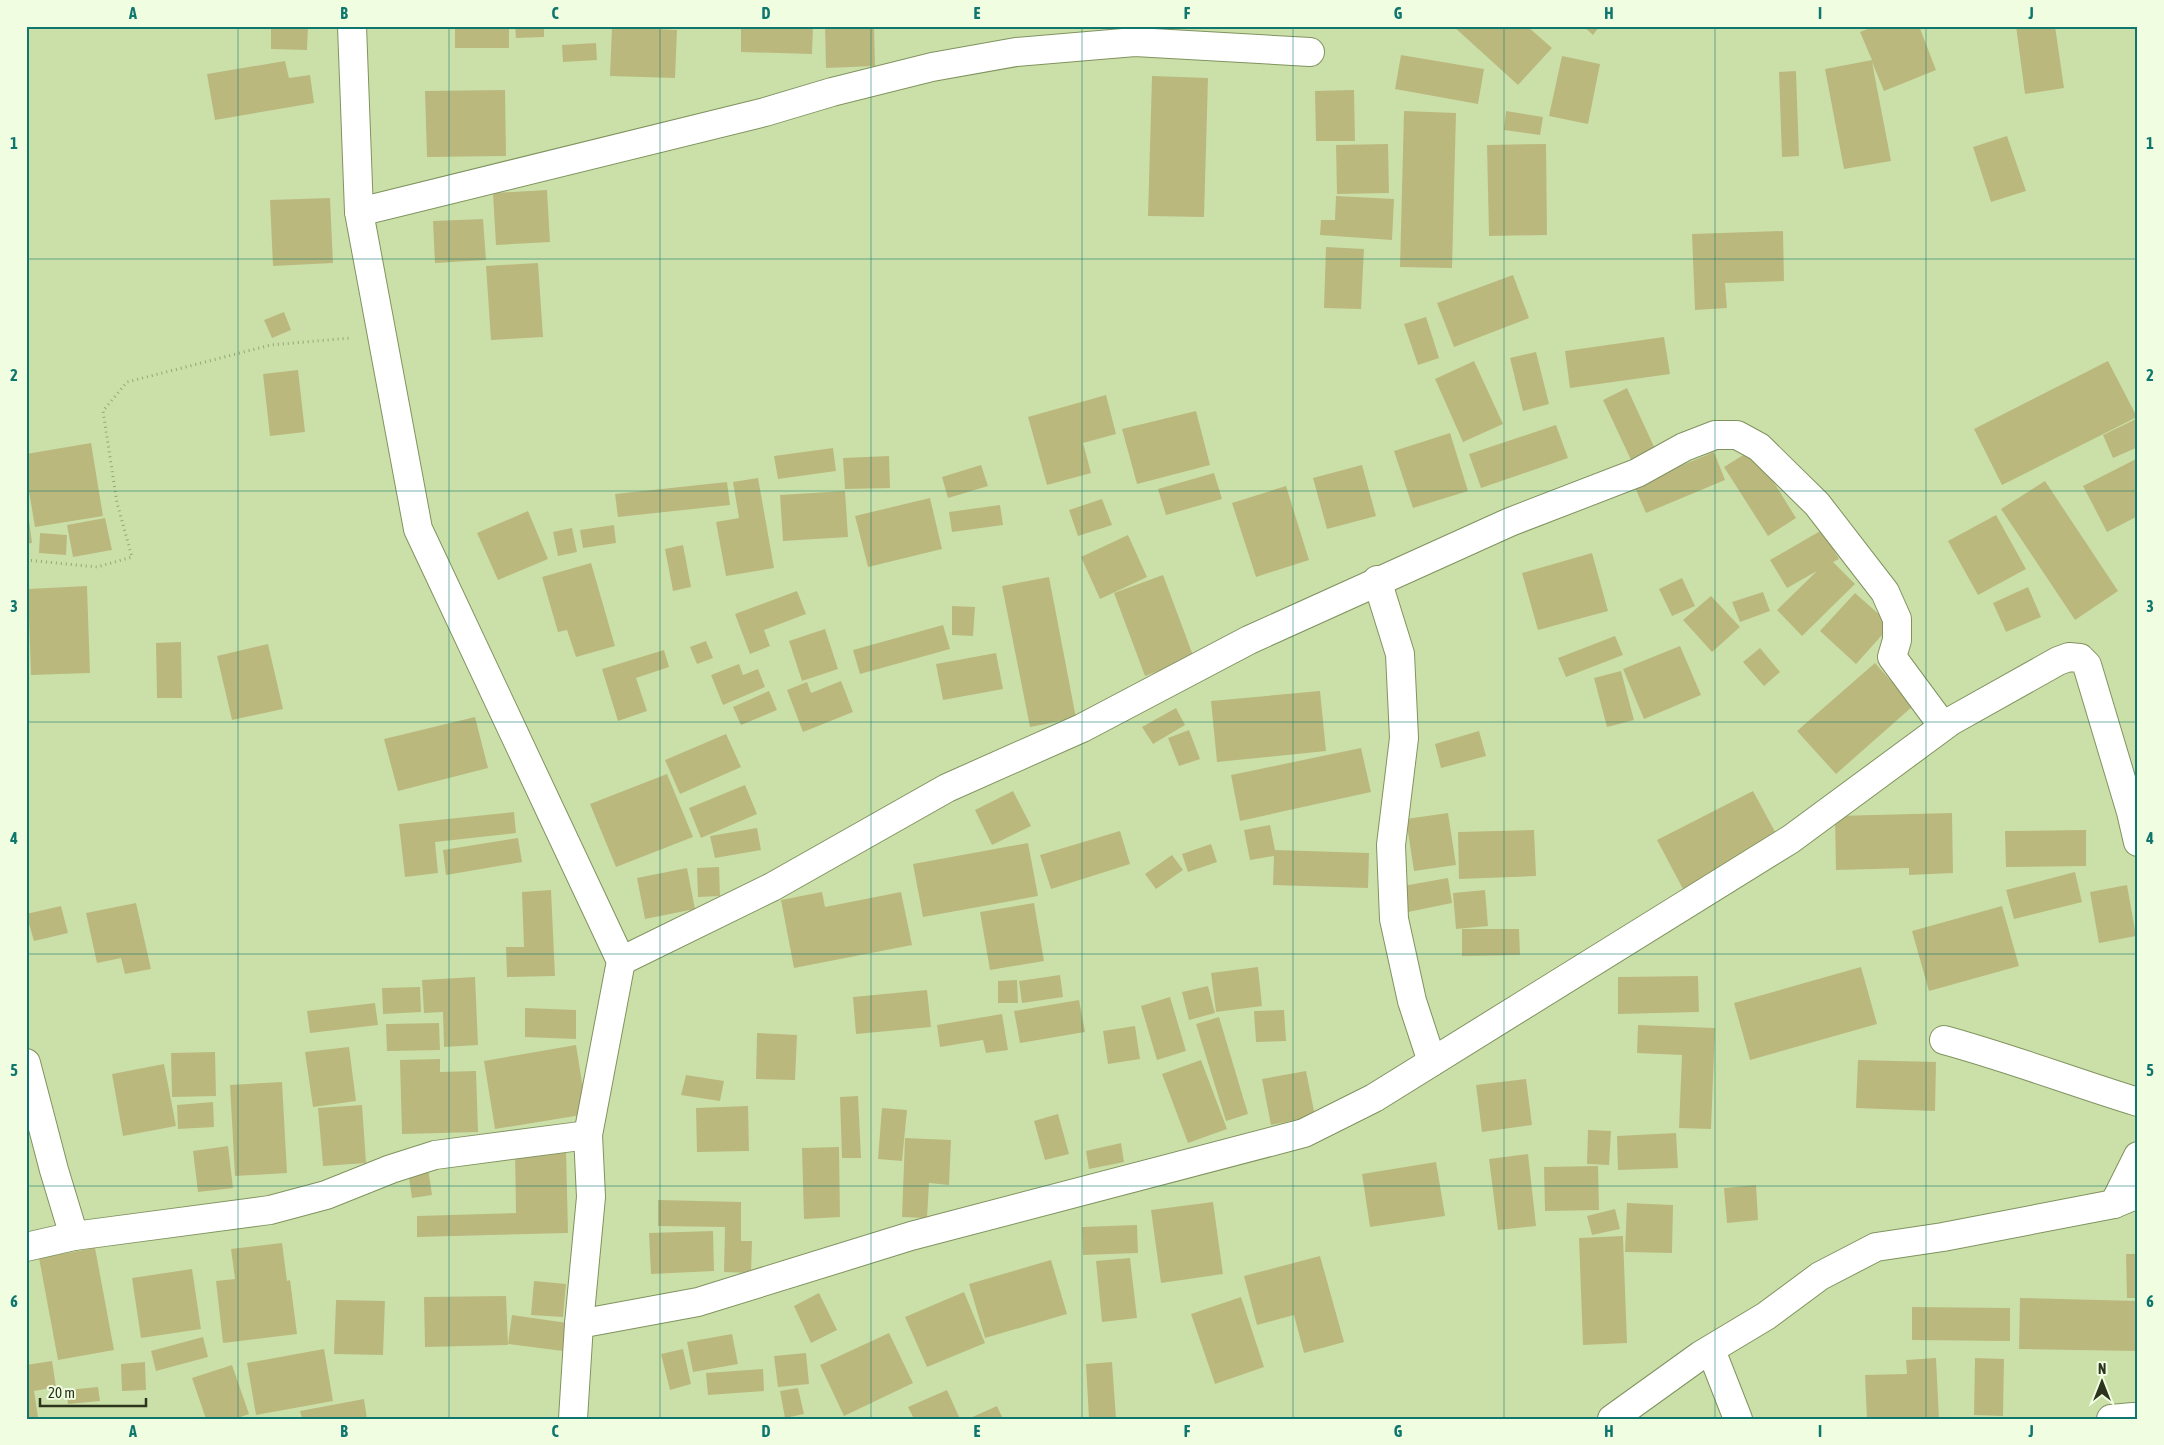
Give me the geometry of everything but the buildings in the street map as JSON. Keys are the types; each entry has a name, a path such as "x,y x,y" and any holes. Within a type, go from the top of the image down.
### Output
{"street":[{"path":"352,26 359,212 418,529 620,961 588,1135 591,1198 579,1324 573,1419"},
{"path":"359,212 765,112 832,92 932,67 1016,52 1135,42 1310,52"},
{"path":"620,961 772,888 947,788 1082,728 1250,640 1377,580 1510,522 1637,474 1684,447 1715,435 1737,435 1759,447 1817,504 1885,592 1897,619 1897,640 1892,657 1944,726"},
{"path":"1377,580 1400,654 1404,738 1391,845 1394,919 1412,1001 1432,1062"},
{"path":"579,1324 698,1302 911,1236 1304,1134 1374,1098 1791,839 1944,726 2010,686 2069,657 2080,658 2086,666 2132,812 2138,842"},
{"path":"1944,1040 1996,1054 2059,1078 2138,1102"},
{"path":"26,1064 54,1170 74,1236"},
{"path":"26,1247 74,1236 270,1210 326,1194 391,1169 436,1155 588,1135"},
{"path":"1612,1419 1711,1350 1766,1316 1820,1276 1876,1247 1944,1237 2126,1199 2138,1156"},
{"path":"1711,1350 1738,1419"}],"path":[{"path":"26,560 97,567 132,557 117,503 103,411 127,382 271,345 381,336"}]}
